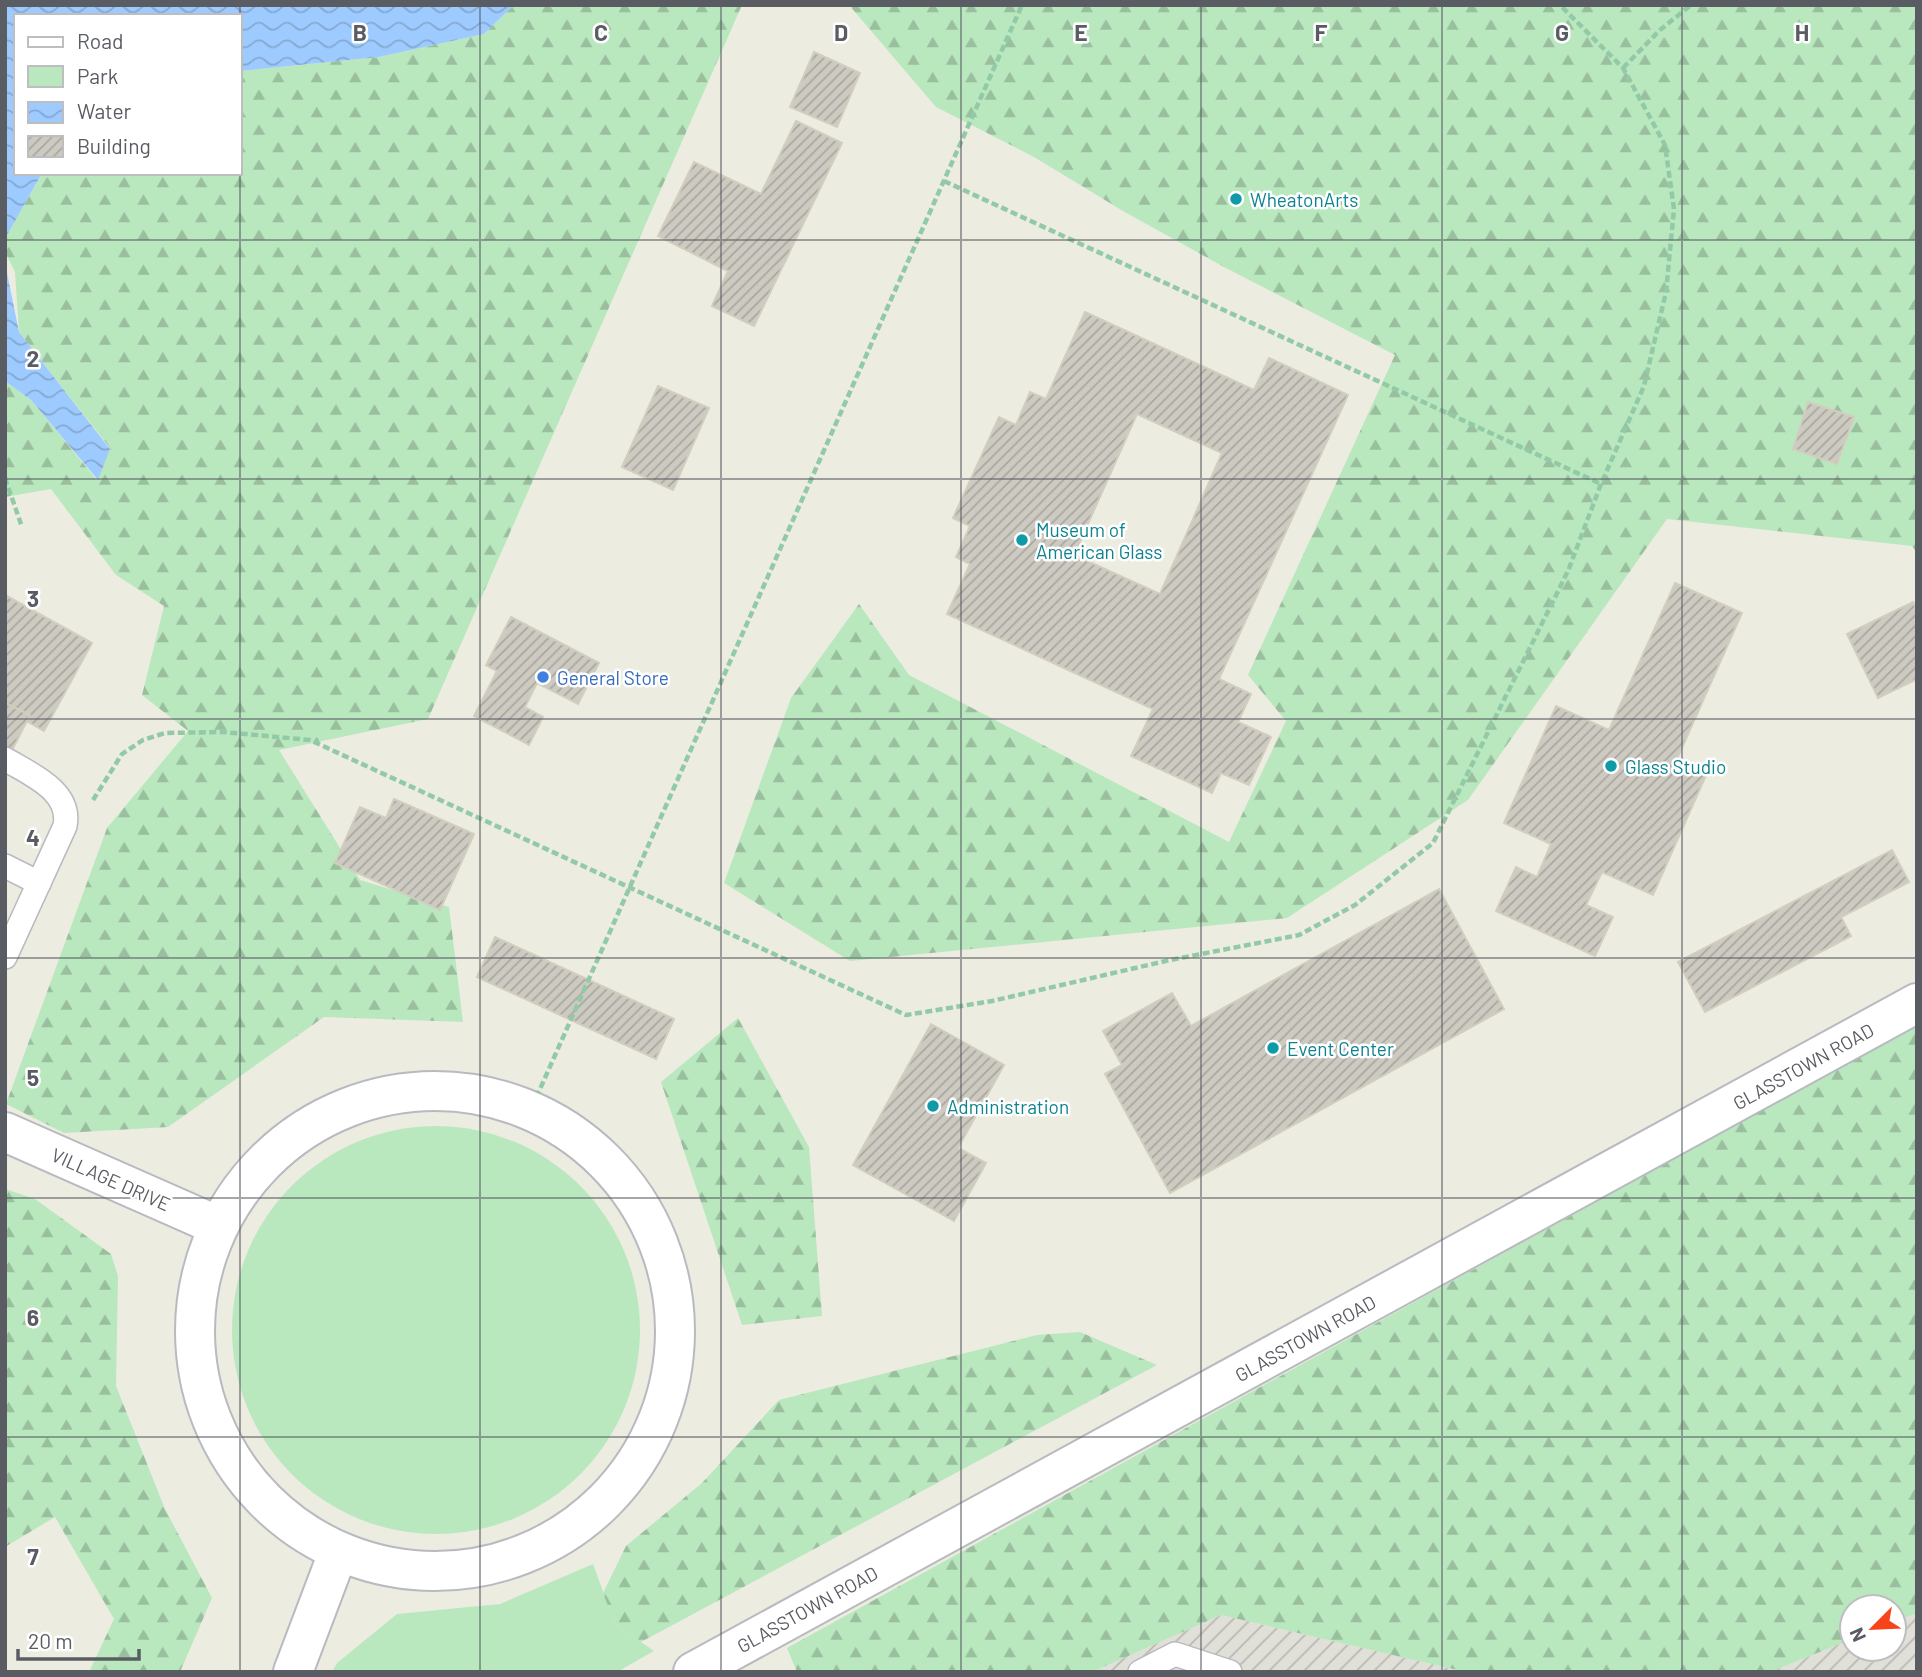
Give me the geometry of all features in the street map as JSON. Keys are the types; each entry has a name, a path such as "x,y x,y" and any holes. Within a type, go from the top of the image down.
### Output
{"street":[{"name":"GLASSTOWN ROAD","path":"693,1672 1917,1003"},
{"path":"440,1087 532,1107 617,1170 665,1253 678,1346 653,1439 603,1507 513,1561 421,1573 338,1553 260,1497 208,1413 193,1316 216,1225 257,1165 341,1106 440,1087"},
{"name":"VILLAGE DRIVE","path":"5,1132 216,1225"},
{"path":"293,1672 338,1553"}],"lane":[{"path":"5,759 49,786 65,807 65,826 5,957"},
{"path":"5,866 39,883"},
{"path":"1140,1672 1175,1654 1230,1672"}],"path":[{"path":"532,1107 1022,5"},
{"path":"65,807 92,802 122,754 143,740 165,733 222,732 310,740 906,1015 992,1001 1170,960 1299,935 1355,905 1433,843 1568,572 1601,484 1644,386 1666,292 1674,209 1665,145 1623,68 1560,5"},
{"path":"1623,68 1660,30 1691,5"},
{"path":"944,181 1601,484"},
{"path":"5,478 22,527"}],"shaded area":[{"path":"1917,1613 1917,1672 1770,1672 1838,1645 1838,1663 1908,1663 1908,1617"},
{"path":"1221,1615 1466,1672 1092,1672"}],"green space":[{"path":"514,5 742,5 428,719 279,750 360,880 449,907 463,1022 324,1017 168,1127 64,1133 6,1104 107,828 188,731 142,695 164,606 116,575 51,489 5,497 5,381 31,400 97,480 110,448 19,332 15,272 5,252 5,239 41,175 242,175 242,71 379,57 484,34"},
{"path":"849,5 1917,5 1917,553 1912,546 1667,519 1468,800 1287,918 850,961 724,883 791,698 859,604 909,675 1229,842 1286,721 1248,675 1395,355 1224,267 1123,211 1034,157 936,107"},
{"path":"738,1018 809,1147 822,1316 742,1325 661,1082"},
{"path":"1917,1025 1917,1613 1908,1617 1908,1593 1838,1593 1838,1645 1770,1672 1466,1672 1221,1615 1092,1672 797,1672 787,1648"},
{"path":"436,1126 476,1130 514,1142 549,1161 580,1186 605,1217 624,1252 636,1290 640,1330 636,1370 624,1408 605,1443 580,1474 549,1499 514,1518 476,1530 436,1534 396,1530 358,1518 323,1499 292,1474 267,1443 248,1408 236,1370 232,1330 236,1290 248,1252 267,1217 292,1186 323,1161 358,1142 396,1130"},
{"path":"5,1189 35,1199 111,1254 118,1276 116,1386 165,1509 212,1598 180,1672 89,1672 114,1619 55,1517 5,1547"},
{"path":"1080,1332 1157,1365 641,1642 615,1624 603,1593 626,1546 702,1483 779,1400 1037,1335"},
{"path":"593,1564 615,1624 654,1651 617,1672 332,1672 337,1663 397,1614 500,1604"}],"water":[{"path":"5,5 514,5 484,34 379,57 242,71 242,14 14,14 14,175 41,175 5,239"},
{"path":"5,263 19,332 110,449 98,480 31,400 5,381"}],"building":[{"path":"814,52 860,73 837,127 790,107"},
{"path":"796,121 842,143 754,326 712,306 728,271 658,236 694,162 761,194"},
{"name":"Museum of American Glass","path":"1085,312 1254,390 1269,358 1348,395 1219,679 1251,694 1238,722 1271,737 1249,785 1221,773 1212,793 1131,756 1153,709 947,614 970,564 956,557 970,526 953,518 999,417 1016,425 1030,392 1046,399","holes":["1137,414 1222,453 1160,594 1074,555"]},
{"path":"658,386 709,408 673,490 622,467"},
{"path":"1808,402 1854,417 1837,464 1793,449"},
{"name":"Glass Studio","path":"1675,583 1742,613 1677,759 1707,773 1653,895 1602,872 1586,905 1613,917 1595,956 1496,911 1516,867 1537,877 1551,844 1504,823 1556,706 1609,730"},
{"path":"5,595 92,643 44,731 5,709"},
{"path":"1913,602 1917,610 1917,679 1878,698 1847,634"},
{"name":"General Store","path":"511,617 599,663 578,704 537,683 525,707 543,717 529,745 474,716 497,671 486,665"},
{"path":"5,703 30,715 5,764"},
{"path":"394,799 474,834 440,910 335,863 360,807 386,818"},
{"path":"1892,850 1909,882 1841,917 1851,936 1705,1012 1678,962"},
{"name":"Event Center","path":"1439,889 1504,1009 1170,1193 1105,1074 1122,1065 1103,1031 1172,993 1191,1026"},
{"path":"495,937 674,1019 656,1059 477,977"},
{"name":"Administration","path":"931,1024 1004,1065 958,1148 986,1163 954,1221 853,1165"}],"place":[{"name":"WheatonArts","path":"1236,199"},
{"name":"Museum of American Glass","path":"1022,540"},
{"name":"General Store","path":"543,677"},
{"name":"Glass Studio","path":"1611,766"},
{"name":"Event Center","path":"1273,1048"},
{"name":"Administration","path":"933,1106"}]}
